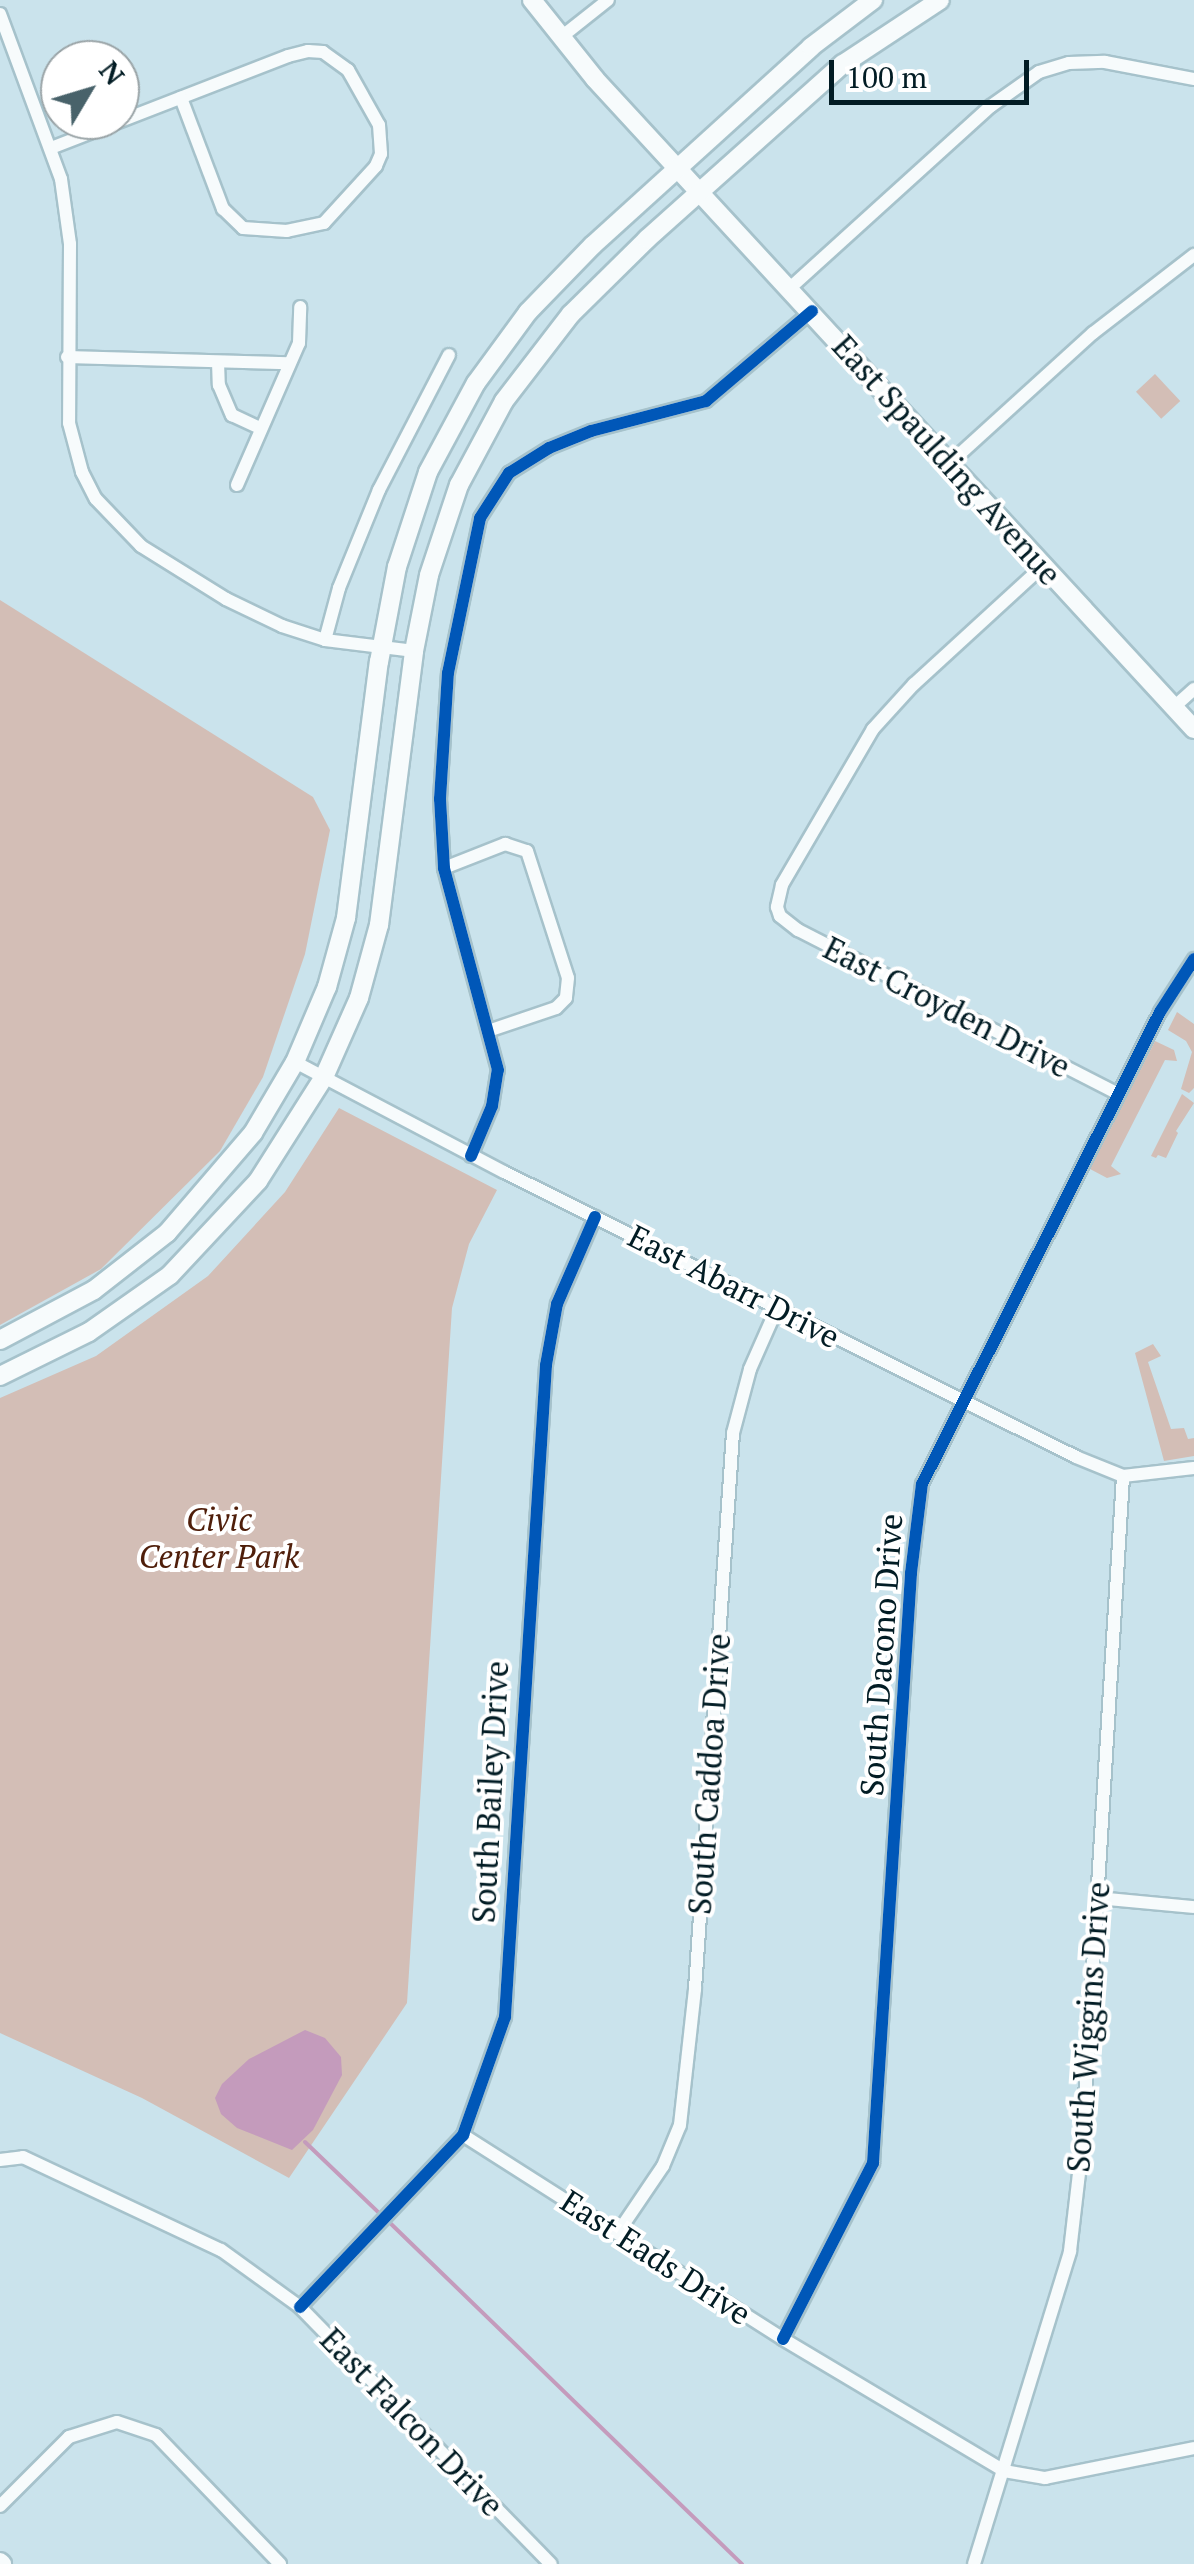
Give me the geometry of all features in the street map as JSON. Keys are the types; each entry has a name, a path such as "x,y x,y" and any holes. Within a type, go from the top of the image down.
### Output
{"main road":[{"name":"East Spaulding Avenue","path":"532,0 560,38 678,168 1194,729"},
{"path":"0,1340 94,1290 167,1232 246,1142 295,1062 328,987 346,918 381,647 397,566 416,503 443,440 476,383 546,291 811,47 873,0"},
{"path":"0,1376 89,1332 170,1274 258,1181 324,1078 359,998 379,924 414,651 429,575 452,501 504,401 571,314 700,192 843,64 940,0"}],"street":[{"path":"560,38 608,0"},
{"path":"0,14 51,148 70,244 67,357 73,448 96,499 116,524 152,553 226,599 324,640 414,651"},
{"path":"51,148 288,56 308,51 335,58 373,111 382,140 376,166 324,223 277,231 243,228 223,209 181,98"},
{"path":"790,288 1028,78 1050,67 1083,61 1179,74 1194,80"},
{"path":"950,464 1104,323 1194,255"},
{"path":"237,485 298,344 300,307"},
{"path":"471,1156 496,1092 498,1070 491,1030 444,868 440,799 448,673 480,518 509,473 550,448 590,431 706,401 812,311"},
{"path":"324,640 340,588 380,490 448,355"},
{"path":"67,357 288,363"},
{"path":"218,362 219,385 232,416 260,428"},
{"name":"East Croyden Drive","path":"1043,566 914,684 873,729 782,885 780,916 798,930 1118,1094"},
{"path":"1174,707 1194,688"},
{"path":"444,868 496,846 520,846 536,867 558,942 568,978 566,998 549,1012 491,1030"},
{"name":"South Dacono Drive","path":"783,2339 873,2162 911,1573 922,1484 1160,1012 1194,960"},
{"name":"East Abarr Drive","path":"295,1062 471,1156 1123,1476"},
{"name":"South Bailey Drive","path":"300,2308 463,2134 505,2018 518,1760 550,1332 567,1279 595,1217"},
{"name":"South Caddoa Drive","path":"619,2231 663,2166 680,2125 694,1989 733,1433 750,1369 777,1308"},
{"path":"1123,1476 1194,1468"},
{"name":"South Wiggins Drive","path":"974,2564 1070,2251 1082,2147 1123,1476"},
{"path":"1098,1898 1194,1906"},
{"name":"East Eads Drive","path":"463,2134 783,2339 1004,2471"},
{"name":"East Falcon Drive","path":"0,2160 23,2158 221,2250 300,2308 551,2564"},
{"path":"0,2506 69,2438 116,2422 156,2435 280,2564"},
{"path":"1004,2471 1045,2478 1194,2448"}],"green space":[{"path":"1155,374 1180,401 1161,419 1136,392"},
{"path":"0,600 313,797 330,830 305,954 263,1077 220,1151 101,1269 0,1325"},
{"path":"1177,1012 1194,1024 1194,1088 1189,1093 1181,1089 1192,1052 1186,1041 1168,1030"},
{"path":"1155,1041 1174,1050 1177,1061 1165,1060 1111,1166 1121,1174 1107,1178 1090,1169"},
{"path":"1182,1094 1194,1103 1176,1131 1166,1158 1151,1156"},
{"name":"Civic Center Park","path":"339,1108 497,1190 469,1244 452,1308 407,2003 289,2178 142,2098 0,2033 0,1398 96,1356 208,1276 285,1192"},
{"path":"1153,1344 1161,1356 1148,1362 1171,1429 1184,1428 1188,1439 1194,1438 1194,1456 1164,1461 1135,1353"}],"shaded area":[{"path":"305,2030 325,2038 341,2057 342,2075 313,2130 292,2150 237,2128 221,2114 215,2098 222,2084 249,2059"}],"waterway":[{"path":"305,2142 381,2215"},
{"path":"388,2221 742,2564"}],"cycle path":[{"path":"471,1156 492,1106 498,1070 444,868 440,799 448,673 480,518 509,473 549,448 591,431 706,401 812,311"},
{"path":"783,2339 873,2163 911,1573 922,1484 1160,1012 1194,959"},
{"path":"300,2307 463,2135 505,2017 546,1365 557,1304 595,1217"}]}
